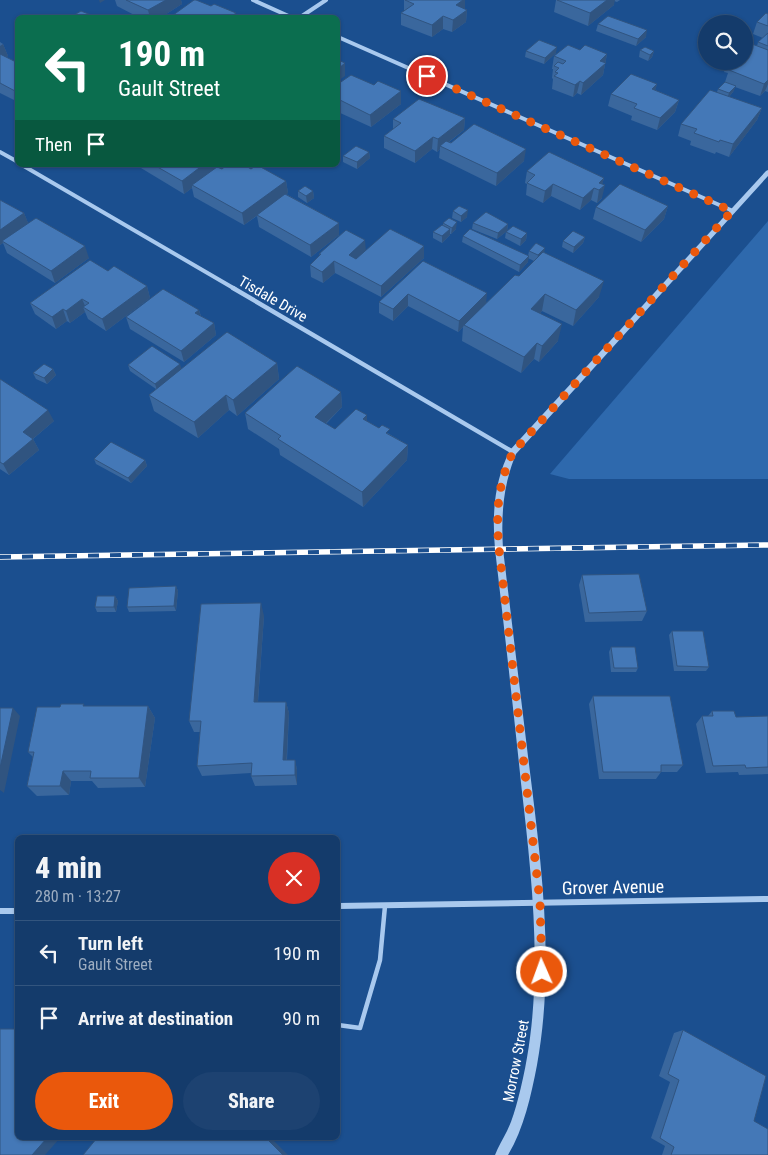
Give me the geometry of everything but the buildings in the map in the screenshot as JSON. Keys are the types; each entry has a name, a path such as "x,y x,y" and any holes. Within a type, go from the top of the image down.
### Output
{"street":[{"path":"253,0 286,15"},
{"path":"304,15 326,0"},
{"path":"340,38 732,211"},
{"path":"0,152 15,160"},
{"name":"Tisdale Drive","path":"25,167 513,452"},
{"name":"Morrow Street","path":"501,1155 513,1135 525,1098 534,1056 542,972 540,902 496,518 500,487 513,452 768,172"},
{"name":"Grover Avenue","path":"340,906 768,899"},
{"path":"0,911 15,910"}],"lane":[{"path":"340,1025 360,1028 380,960 385,905"}],"shaded area":[{"path":"768,221 768,479 569,479 550,474"}],"railway":[{"path":"0,557 768,545"}],"route":[{"path":"427,76 732,211 513,452 505,469 500,487 496,518 540,902 542,972"}]}
